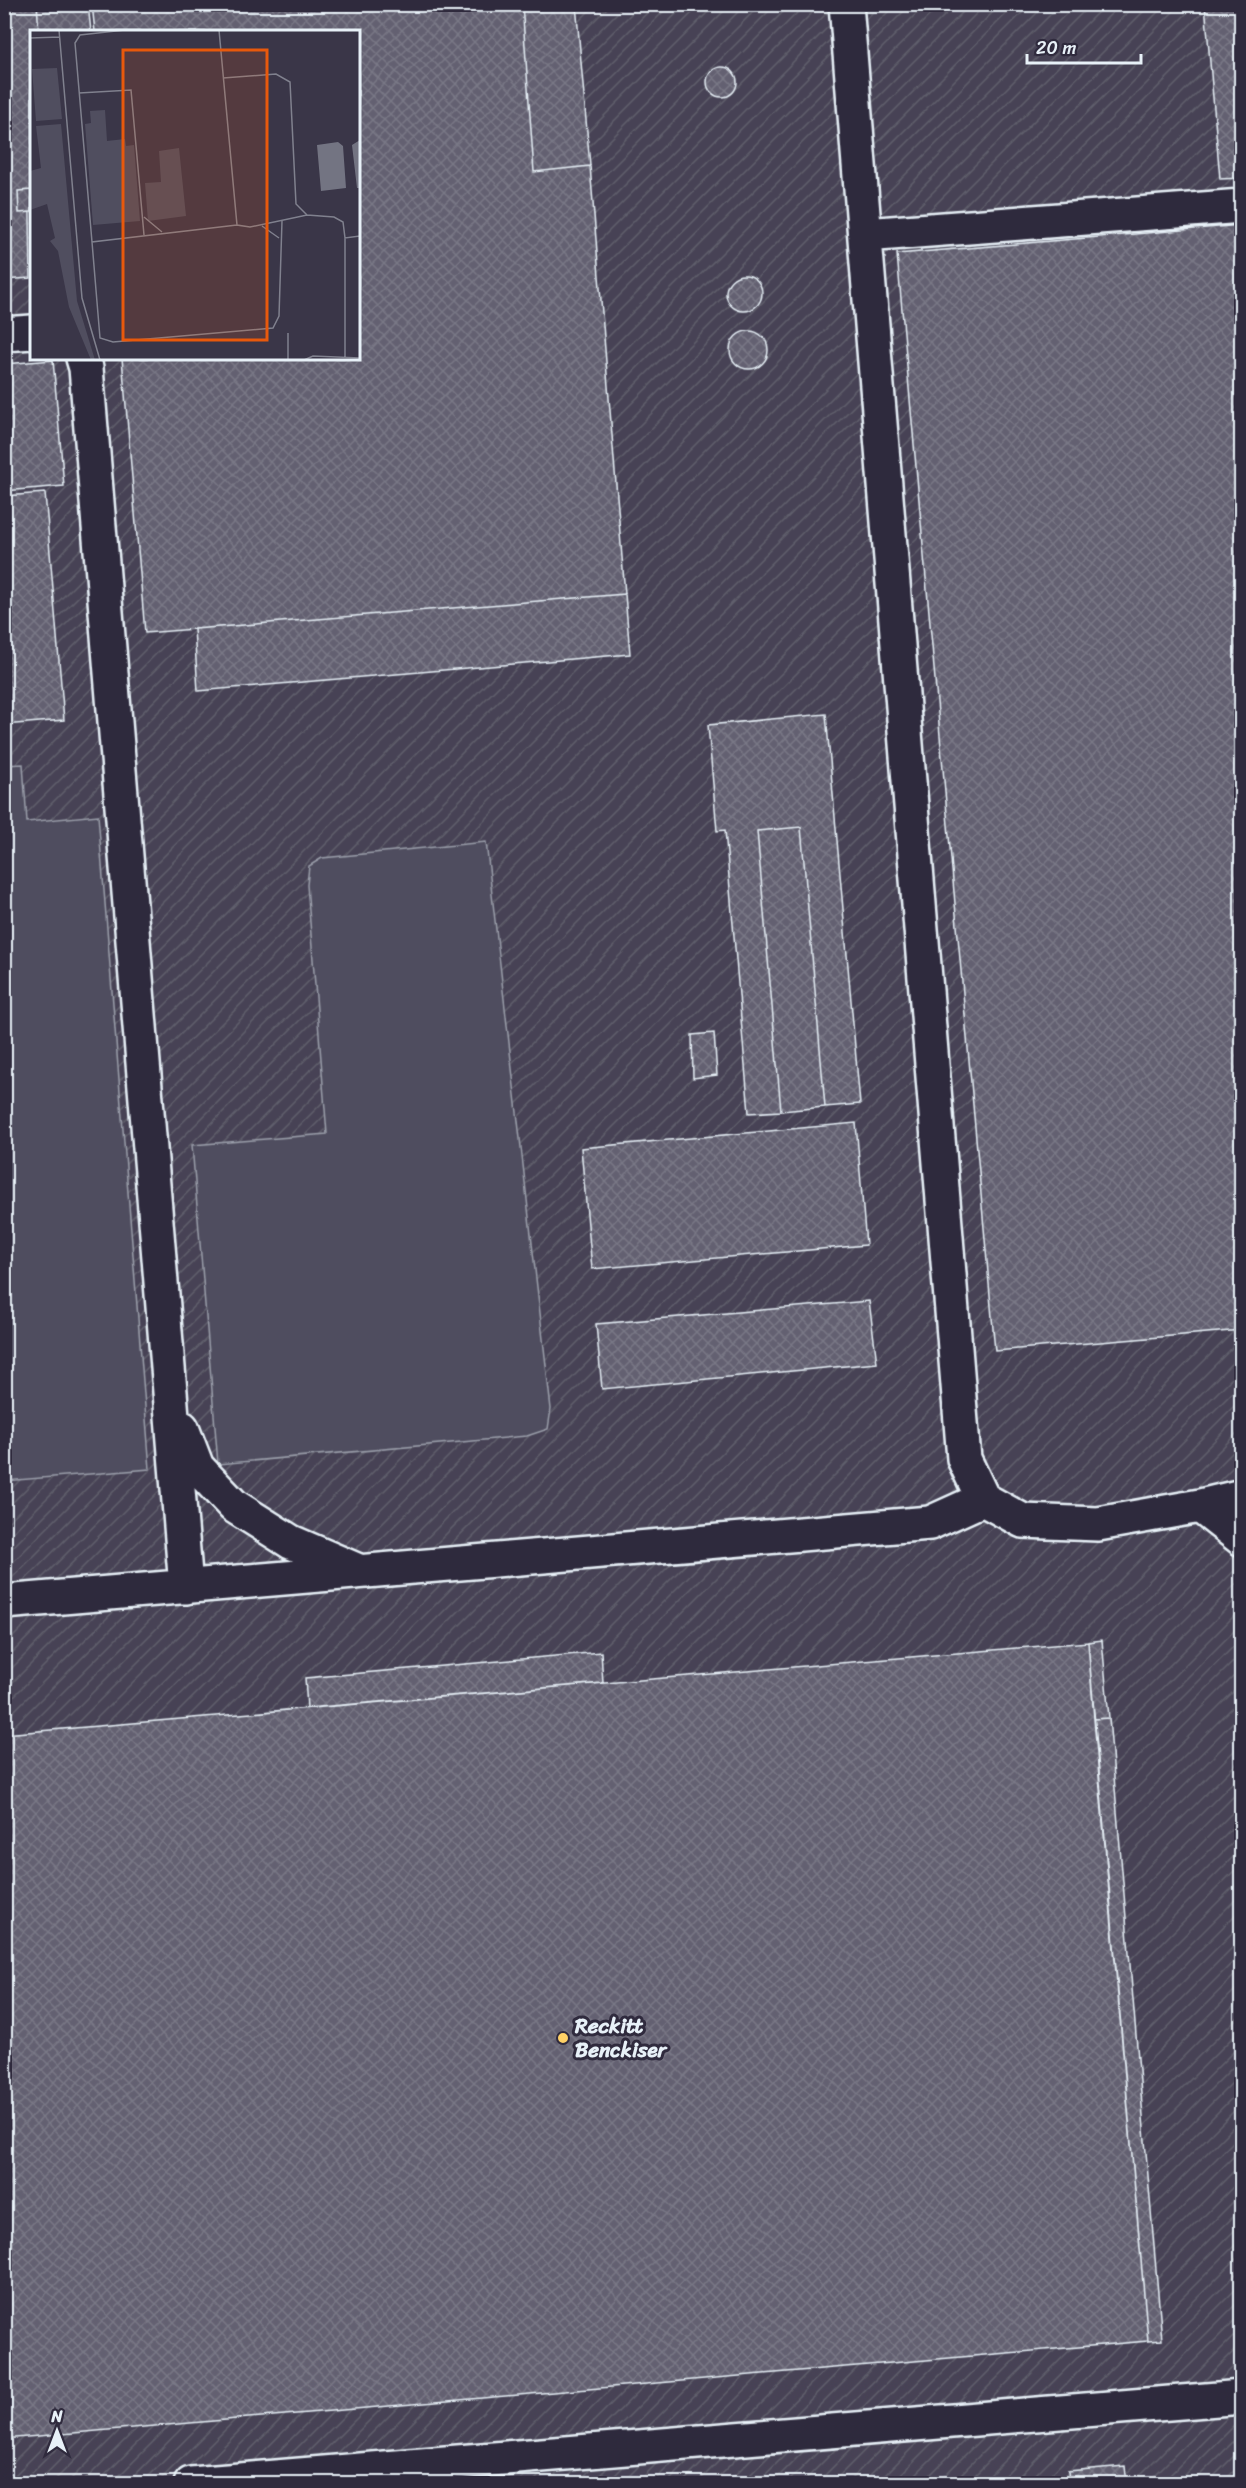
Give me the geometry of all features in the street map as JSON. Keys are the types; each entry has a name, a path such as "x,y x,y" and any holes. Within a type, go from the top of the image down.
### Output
{"lane":[{"path":"846,4 964,1459 983,1499 1023,1521 1098,1524 1242,1496"},
{"path":"865,235 1242,206"},
{"path":"4,334 30,332"},
{"path":"83,360 87,380 186,1587"},
{"path":"171,1398 197,1467 234,1506 291,1542 361,1572"},
{"path":"4,1602 930,1523 983,1499"},
{"path":"1200,1506 1242,1539"},
{"path":"191,2484 1242,2397"}],"shaded area":[{"path":"5,5 1241,5 1241,2483 5,2483"},
{"path":"23,764 27,822 98,815 150,1469 5,1481 4,765"},
{"path":"486,842 551,1409 548,1429 527,1436 218,1464 192,1145 327,1134 307,885 309,866 322,858"}],"building":[{"path":"4,4 37,4 39,30 30,30 30,190 18,191 19,213 30,212 30,278 4,280"},
{"path":"37,4 88,4 91,30 39,30"},
{"path":"92,4 522,4 534,172 590,166 625,594 145,633 122,360 360,360 360,30 95,30"},
{"path":"522,4 576,4 590,166 534,172"},
{"path":"1205,4 1242,4 1242,178 1220,179"},
{"path":"722,67 733,71 737,82 733,93 722,97 711,93 707,82 711,71"},
{"path":"30,190 30,212 19,213 18,191"},
{"path":"1242,225 1242,1330 995,1351 897,254"},
{"path":"744,275 757,280 762,293 757,306 744,311 731,306 726,293 731,280"},
{"path":"749,331 763,336 768,350 763,364 749,369 735,364 730,350 735,336"},
{"path":"53,360 64,486 4,491 4,364"},
{"path":"45,493 64,720 4,725 4,496"},
{"path":"625,594 630,654 198,691 194,629"},
{"path":"826,714 860,1104 825,1107 801,827 757,831 781,1111 749,1113 725,830 717,831 708,725"},
{"path":"801,827 825,1107 781,1111 757,831"},
{"path":"714,1033 717,1075 693,1078 692,1035"},
{"path":"856,1123 866,1245 592,1269 581,1148"},
{"path":"869,1301 877,1363 602,1389 596,1324"},
{"path":"1102,1640 1109,1718 1094,1719 1088,1642"},
{"name":"Reckitt Benckiser","path":"1088,1642 1148,2341 4,2439 4,1734"},
{"path":"601,1652 603,1683 307,1708 305,1678"},
{"path":"1109,1718 1162,2340 1148,2341 1094,1719"},
{"path":"1125,2466 1127,2484 1069,2484 1068,2471"}],"place":[{"name":"Reckitt Benckiser","path":"563,2038"}]}
